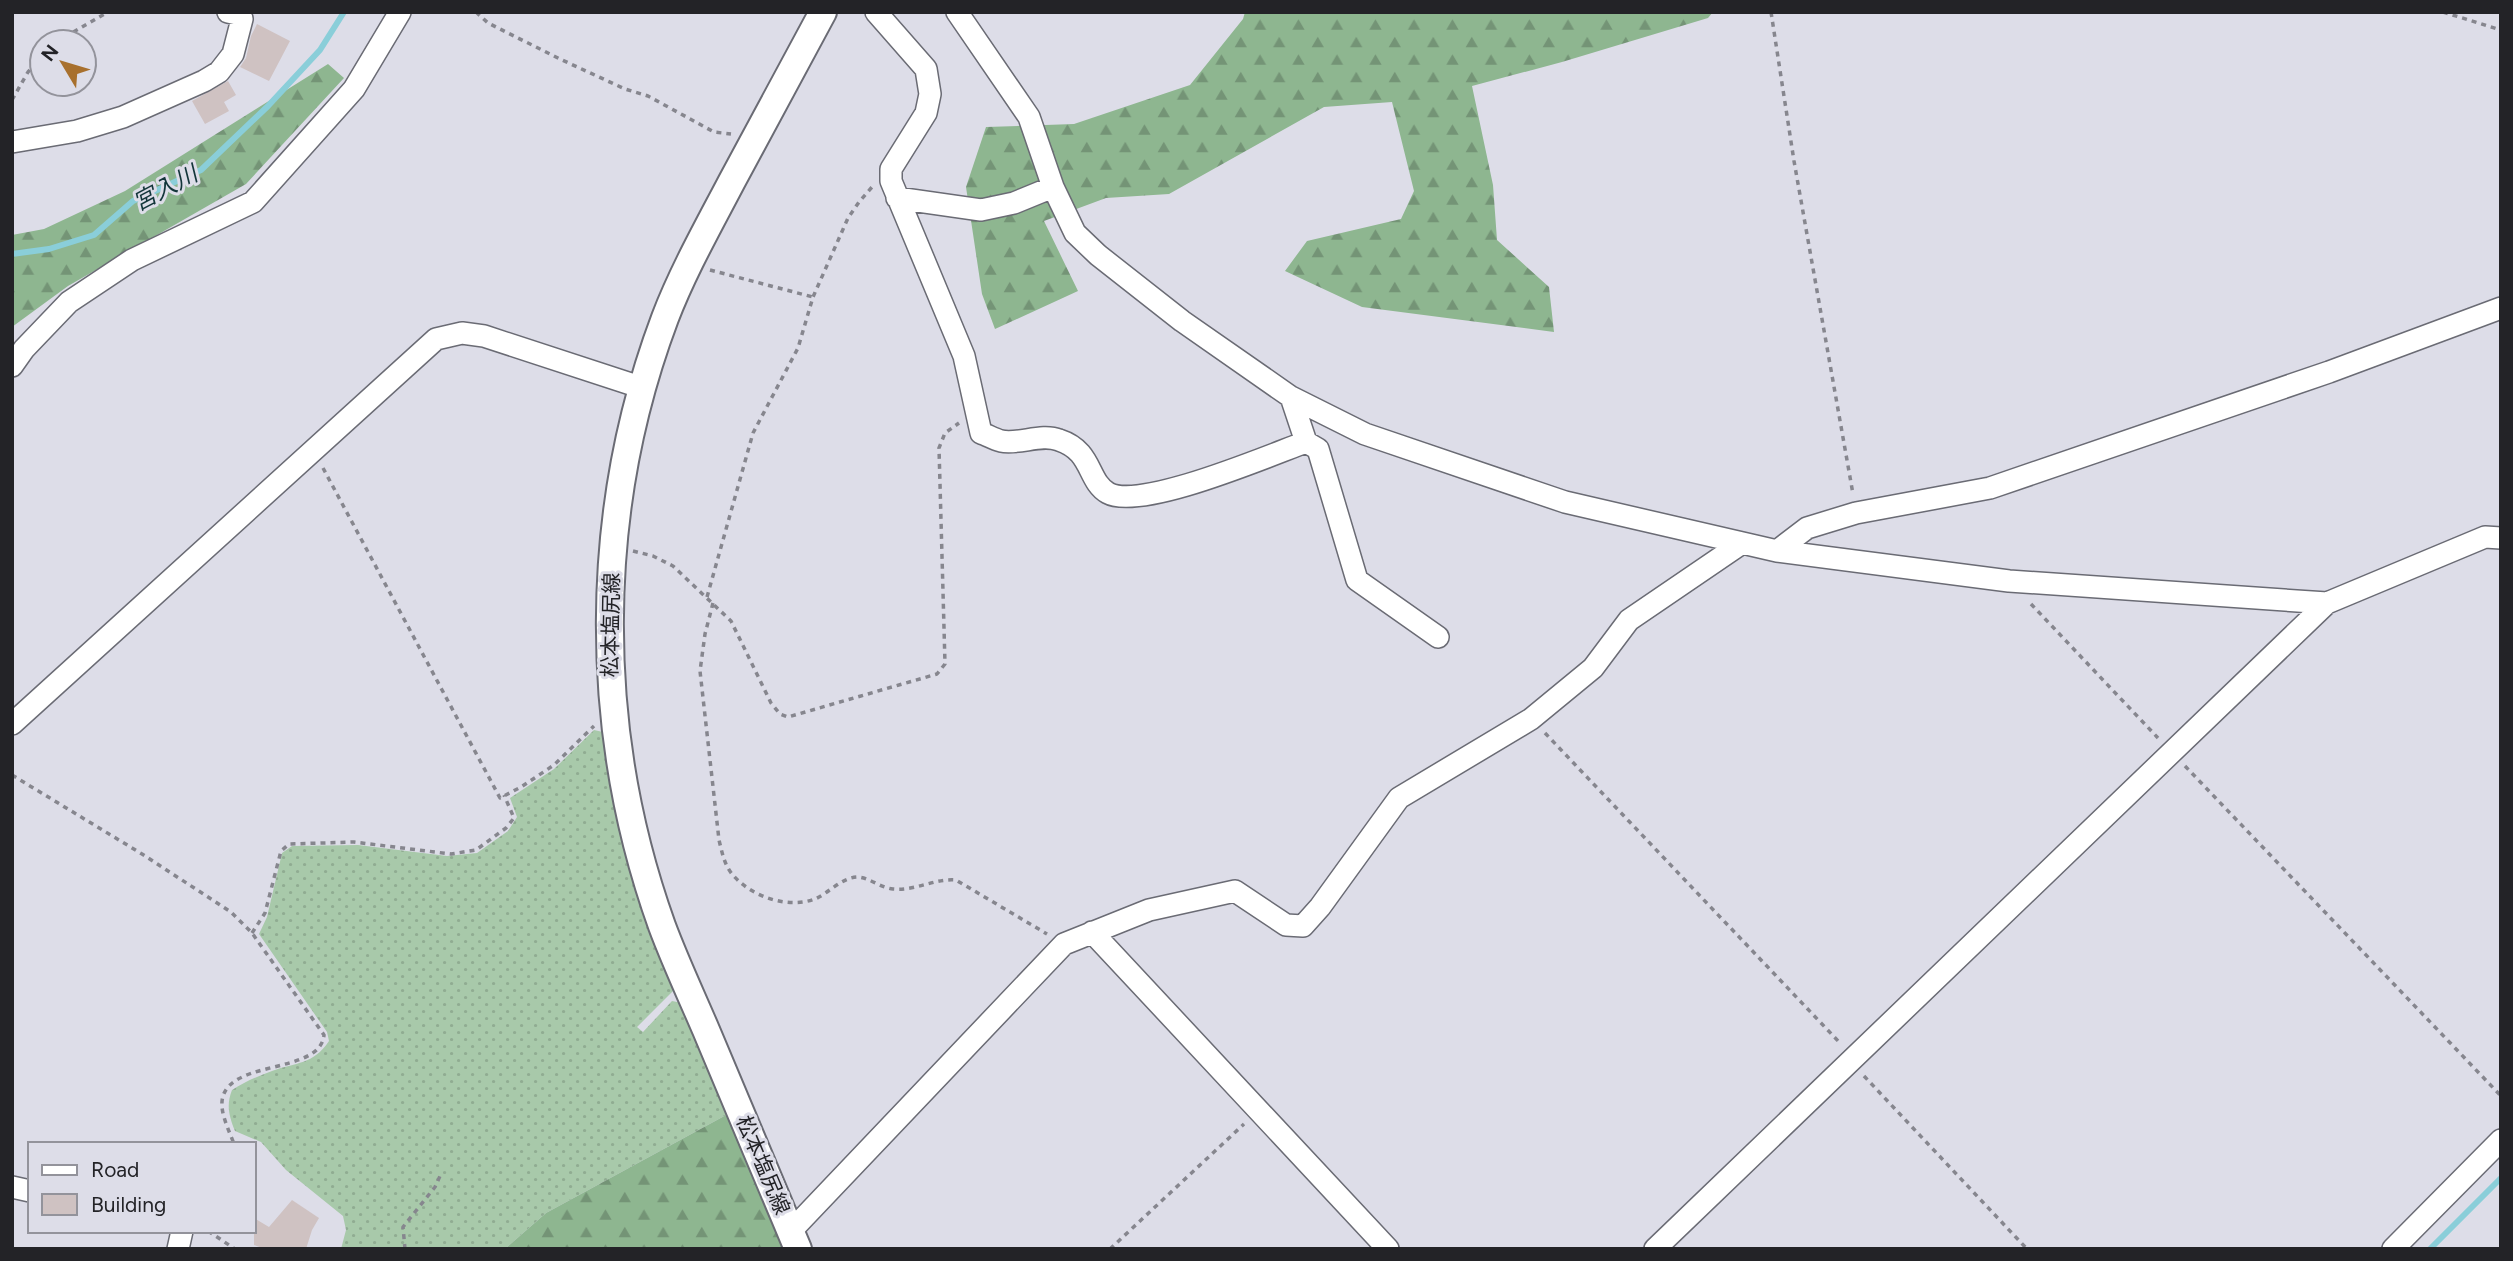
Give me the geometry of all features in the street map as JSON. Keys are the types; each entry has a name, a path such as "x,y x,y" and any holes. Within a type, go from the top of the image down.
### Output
{"main road":[{"name":"松本塩尻線","path":"795,1240 662,926 634,834 612,712 609,661 614,545 621,478 643,388 665,317 823,12"}],"street":[{"path":"12,142 77,131 122,117 219,72 233,54 242,19 237,14 228,12"},
{"path":"12,366 24,349 69,302 132,260 253,202 354,89 400,12"},
{"path":"877,12 926,69 930,94 926,113 891,169 894,190 964,356 981,433 1002,441 1055,438 1070,444 1086,458 1098,484 1108,494 1119,496 1155,495 1306,442"},
{"path":"957,12 1029,117 1053,187 1075,233 1098,255 1182,321 1291,397 1365,434 1565,502 1777,551 2009,581 2327,603"},
{"path":"894,190 981,210 1014,203 1053,187"},
{"path":"1777,551 1807,528 1856,513 1990,488 2329,372 2501,308"},
{"path":"12,724 436,339 462,333 484,336 643,388"},
{"path":"1291,397 1306,442 1318,449 1357,580 1438,638"},
{"path":"1655,1249 2327,603 2485,537 2501,538"},
{"path":"795,1240 1065,944 1149,910 1235,891 1286,925 1303,926 1320,907 1399,798 1531,719 1593,668 1629,620 1742,542"},
{"path":"1092,932 1388,1249"},
{"path":"2393,1249 2501,1140"}],"path":[{"path":"80,28 108,12"},
{"path":"476,12 488,23 625,89 648,96 714,132 756,137"},
{"path":"1771,12 1794,161 1856,513"},
{"path":"2444,12 2501,30"},
{"path":"12,100 28,72"},
{"path":"707,597 753,433 798,348 813,297 848,218 873,186 894,190"},
{"path":"690,265 813,297"},
{"path":"614,545 653,556 673,566 732,621 771,703 780,714 788,717 937,674 945,664 939,448 945,433 953,425 976,415"},
{"path":"314,451 500,797 521,787 554,765 612,712"},
{"path":"2009,581 2501,1096"},
{"path":"713,603 700,671 719,839 723,858 732,874 747,888 792,904 816,898 847,880 858,877 891,889 912,888 943,879 957,880 1065,944"},
{"path":"1531,719 2027,1249"},
{"path":"12,775 231,912 252,933 324,1035 323,1043 298,1061 259,1071 232,1084 225,1093 222,1107 233,1142"},
{"path":"252,933 265,914 281,851 289,844 354,842 451,854 476,850 506,828 514,818 504,795"},
{"path":"1110,1249 1259,1111"},
{"path":"405,1249 403,1227 436,1187 440,1176"},
{"path":"211,1233 235,1249"}],"green space":[{"path":"1245,12 1713,12 1708,18 1472,86 1493,185 1497,240 1549,287 1554,332 1362,307 1285,271 1307,241 1401,219 1414,191 1392,102 1324,107 1169,194 1106,198 1044,221 1078,291 995,329 982,294 966,187 986,127 1074,124 1190,85 1243,19"},
{"path":"328,64 344,78 246,184 68,286 12,327 12,235 44,229 125,191"},
{"path":"594,730 603,732 626,847 675,989 637,1027 643,1032 672,1001 682,1003 728,1114 546,1213 505,1249 341,1249 346,1230 343,1216 286,1170 261,1142 235,1131 229,1110 232,1090 262,1075 310,1059 329,1041 327,1032 259,934 267,917 282,853 292,846 358,845 447,856 477,853 508,831 517,817 510,798 554,769"},
{"path":"728,1114 787,1249 505,1249 546,1213"}],"building":[{"path":"257,24 290,41 269,81 240,67 246,58"},
{"path":"228,81 236,95 224,102 229,111 205,124 192,101"},
{"path":"292,1200 319,1218 306,1249 265,1249 254,1245 256,1219 269,1227"}],"waterway":[{"name":"宮入川","path":"12,254 49,249 94,235 133,201 201,170 268,106 320,50 344,12"},
{"path":"2430,1249 2501,1178"}]}
